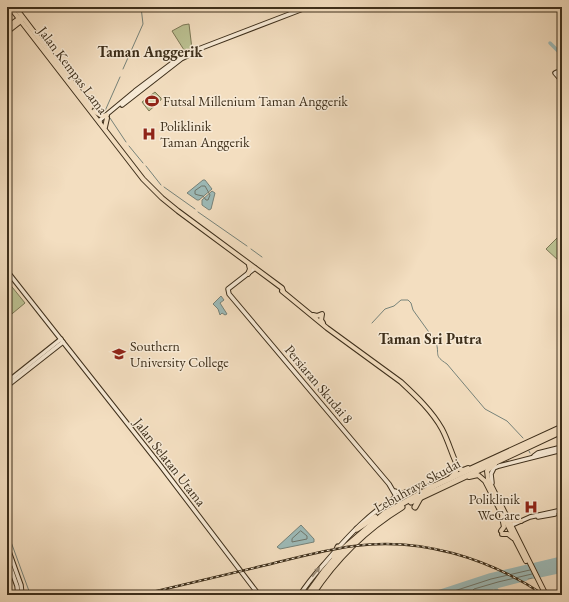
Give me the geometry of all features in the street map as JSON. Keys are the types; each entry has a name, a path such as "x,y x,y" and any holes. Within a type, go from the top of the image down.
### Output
{"highway":[{"name":"Lebuhraya Skudai","path":"307,595 331,562 346,545 374,521 394,508 446,480 562,427"},
{"name":"Lebuhraya Skudai","path":"312,595 332,568 358,540 388,515 421,497 562,432"},
{"path":"415,507 421,497"},
{"path":"357,529 384,512 394,508"},
{"path":"331,562 338,547"}],"main road":[{"name":"Jalan Kempas Lama","path":"13,7 20,19 30,29 105,127 118,147"},
{"name":"Jalan Kempas Lama","path":"13,7 94,111 135,170 162,198 200,229 221,243 254,269"},
{"path":"7,32 13,19 13,7"},
{"path":"10,26 20,19"},
{"path":"10,26 18,25 30,29"},
{"path":"94,111 102,116 107,116 105,127"},
{"name":"Jalan Kempas Lama","path":"221,243 254,269 282,288 283,291 304,309 315,316 322,314 321,320 327,328 401,382 424,405 441,426 456,464"},
{"path":"248,274 249,265"},
{"path":"507,457 491,467 487,476 513,526 536,579 545,595"},
{"path":"456,464 461,470 474,467"},
{"path":"446,480 455,474 456,464"},
{"path":"457,480 476,475 480,476 485,481 529,563"},
{"path":"500,510 504,527 501,532 510,535 519,546"},
{"path":"509,518 513,521 521,521"}],"street":[{"path":"101,122 169,65 188,53 308,7"},
{"path":"180,50 188,53"},
{"path":"107,116 193,51"},
{"path":"562,77 556,73 562,81"},
{"path":"248,274 254,269"},
{"name":"Jalan Selatan Utama","path":"7,271 160,465 259,595"},
{"name":"Persiaran Skudai 8","path":"248,274 228,289 228,294 392,488"},
{"path":"7,382 62,341"},
{"path":"7,386 62,341"},
{"path":"494,490 490,476 494,468 562,449"},
{"path":"392,488 401,494 419,486 436,485"},
{"path":"300,595 338,547 370,516 395,497 396,494 392,488"},
{"path":"513,526 530,517 562,511"},
{"path":"513,526 530,519 562,511"},
{"path":"7,546 21,585 22,595"},
{"path":"7,558 17,586 18,595"}],"green space":[{"path":"189,24 192,49 184,50 172,31 183,25"},
{"name":"Futsal Millenium Taman Anggerik","path":"155,92 161,100 149,111 142,102"},
{"path":"562,233 562,261 559,261 546,249"},
{"path":"8,282 25,303 7,318 7,283"}],"water":[{"path":"205,180 212,189 197,200 187,193"},
{"path":"212,191 215,193 211,209 209,210 202,205 202,200"},
{"path":"221,296 224,300 220,303 227,314 225,315 222,313 220,315 218,309 213,304"},
{"path":"301,525 314,539 314,542 280,549 277,547"},
{"path":"562,558 562,571 499,586 470,595 429,595 490,575"}],"waterway":[{"path":"123,69 143,24 141,7"},
{"path":"550,43 562,55"},
{"path":"105,111 120,77"},
{"path":"110,118 126,142"},
{"path":"129,146 143,163"},
{"path":"146,166 161,185"},
{"path":"164,187 195,209"},
{"path":"198,212 247,246"},
{"path":"251,249 262,257"},
{"path":"372,323 385,309 394,306 401,300 408,300 411,303 413,310 436,342 438,357 447,364 485,409 507,421 523,438"},
{"path":"7,531 29,591 27,595"},
{"path":"429,595 490,575 562,558"},
{"path":"534,577 562,571"},
{"path":"470,595 526,579"},
{"path":"494,586 500,595"}],"railway":[{"path":"140,595 319,552 354,546 379,544 429,548 453,553 500,570 544,595"}],"place":[{"name":"Futsal Millenium Taman Anggerik","path":"152,101"},
{"name":"Poliklinik Taman Anggerik","path":"149,134"},
{"name":"Southern University College","path":"119,354"},
{"name":"Poliklinik WeCare","path":"531,507"}],"district":[{"name":"Taman Anggerik","path":"150,51"},
{"name":"Taman Sri Putra","path":"430,338"}]}
